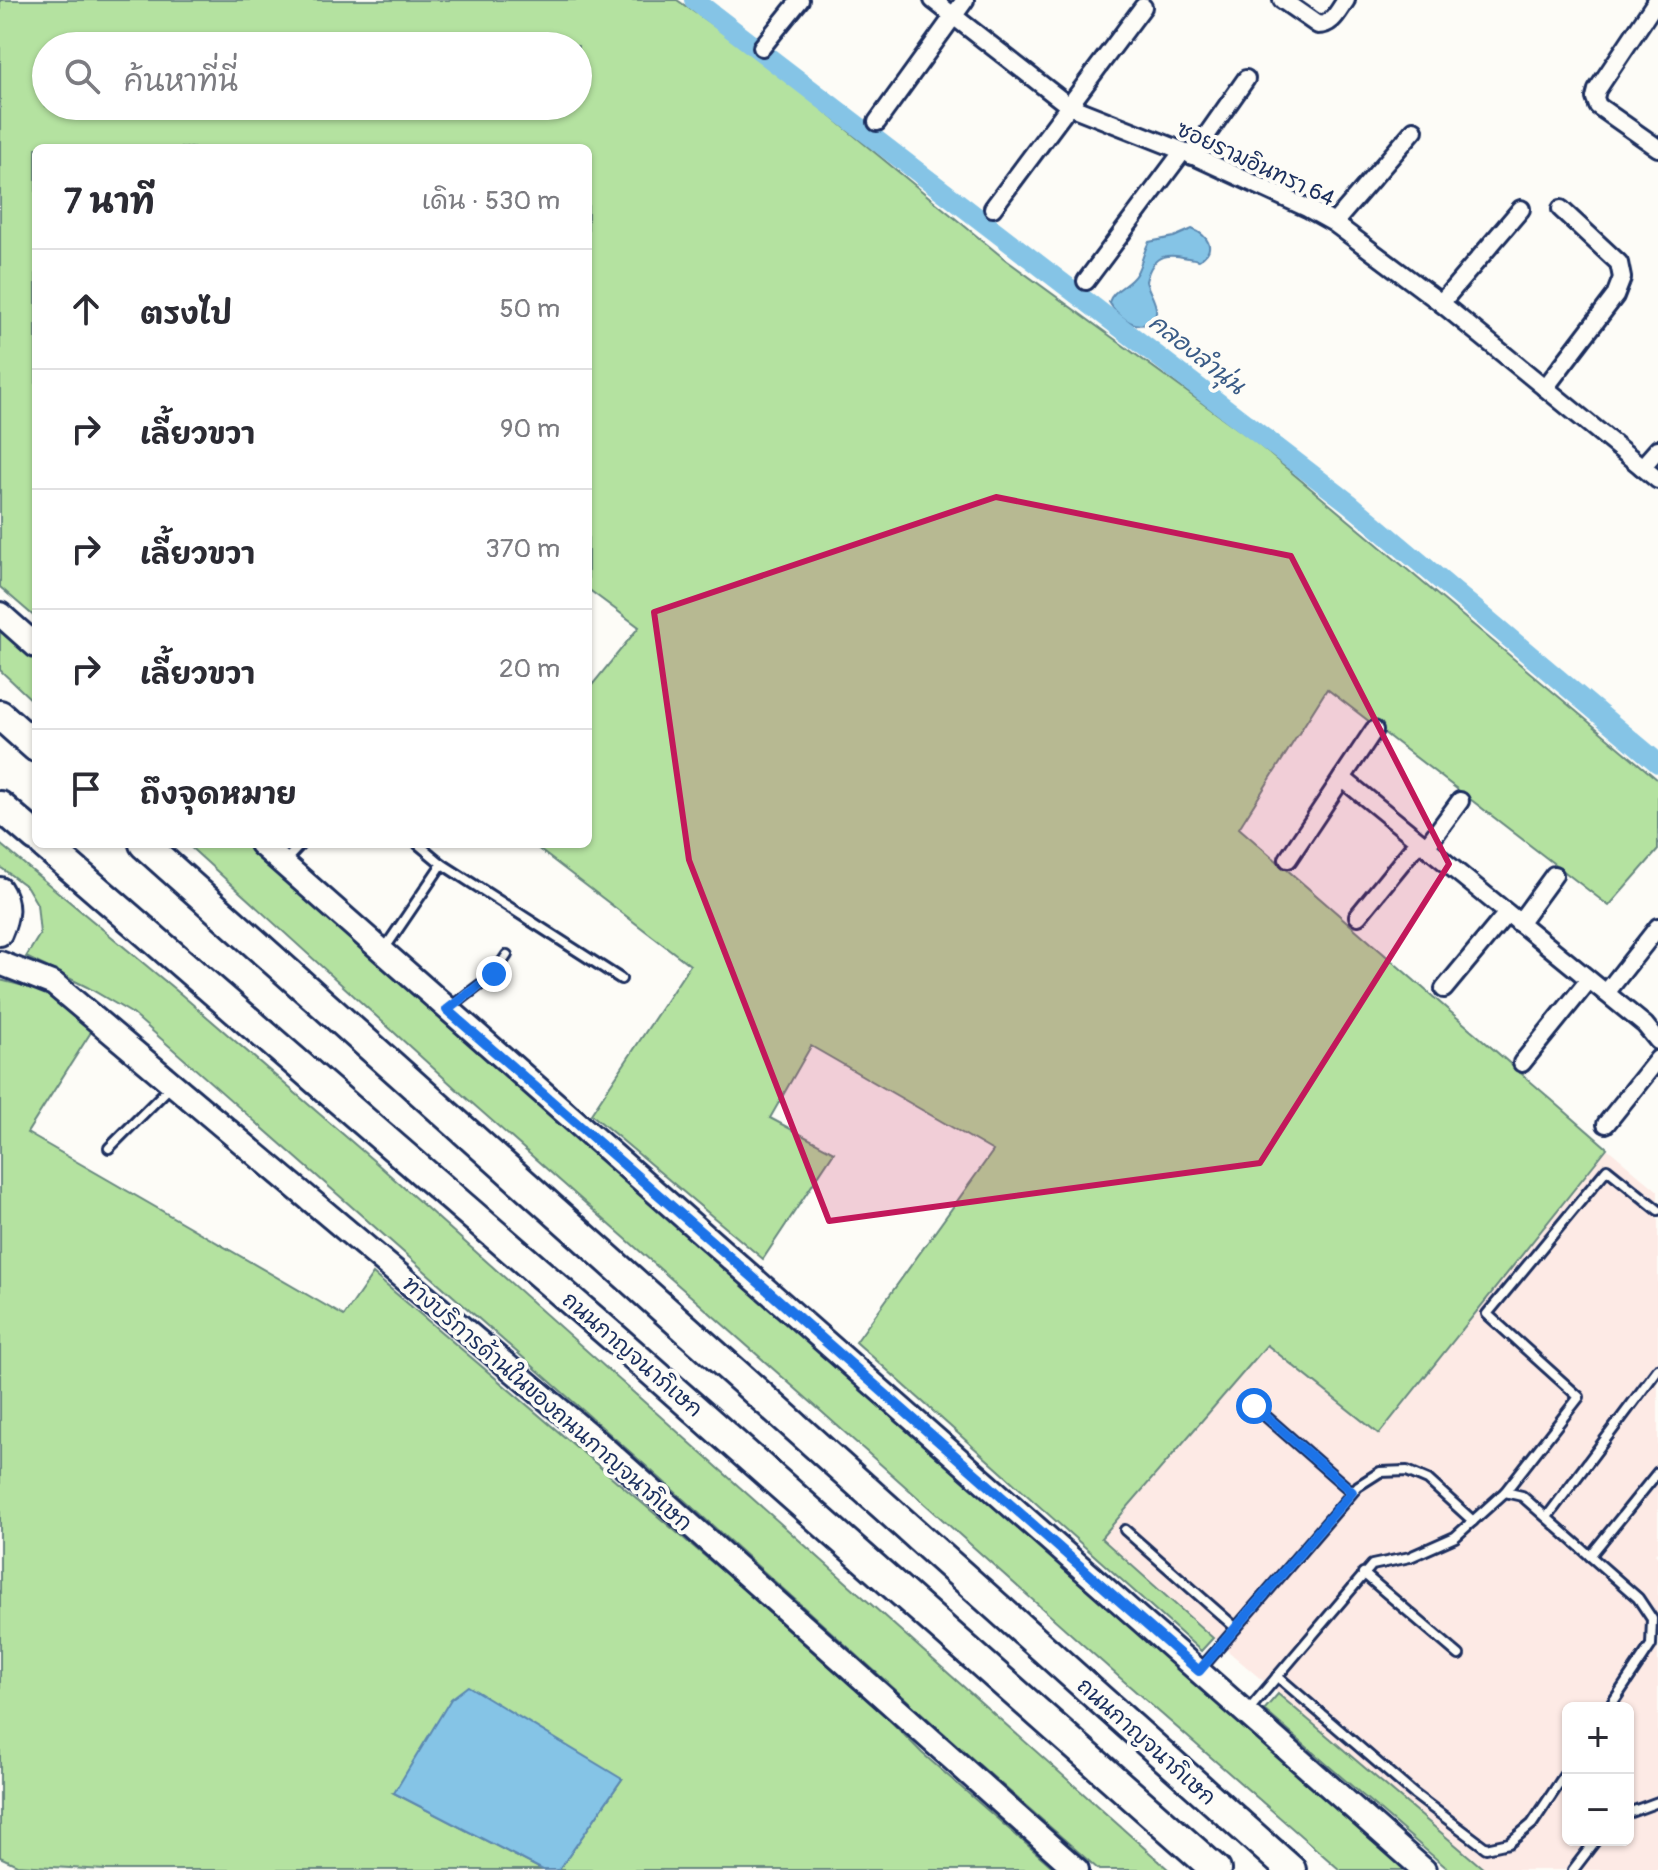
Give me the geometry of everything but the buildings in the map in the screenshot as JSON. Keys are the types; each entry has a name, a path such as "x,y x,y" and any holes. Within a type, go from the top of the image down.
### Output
{"highway":[{"path":"0,715 32,743"},
{"path":"0,806 32,834"},
{"name":"ถนนกาญจนาภิเษก","path":"49,848 631,1352 1216,1870"},
{"name":"ถนนกาญจนาภิเษก","path":"148,848 1291,1870"}],"main road":[{"path":"0,614 32,642"},
{"path":"266,848 1424,1870"},
{"path":"0,889 8,908 0,934"},
{"name":"ทางบริการด้านในของถนนกาญจนาภิเษก","path":"0,963 54,984 173,1084 594,1439 1077,1870"}],"street":[{"path":"762,47 800,0"},
{"name":"ซอยรามอินทรา 64","path":"933,0 1069,106 1187,154 1334,223 1441,303 1658,480"},
{"path":"877,122 965,0"},
{"path":"1282,0 1318,25 1331,21 1346,0"},
{"path":"1654,1 1597,90 1595,98 1598,106 1657,144"},
{"path":"993,208 1143,7"},
{"path":"1086,281 1246,79"},
{"path":"1334,223 1414,130"},
{"path":"1441,303 1521,209"},
{"path":"1545,388 1615,296 1622,278 1619,263 1561,209"},
{"path":"1642,467 1658,449"},
{"path":"1288,859 1374,730"},
{"path":"1342,778 1645,1025 1658,1041"},
{"path":"1358,916 1460,801"},
{"path":"1444,989 1554,875"},
{"path":"1606,993 1658,927"},
{"path":"1522,1063 1589,980"},
{"path":"1606,1124 1658,1059"}],"lane":[{"path":"283,863 297,848"},
{"path":"423,848 442,864 621,979"},
{"path":"382,952 442,864"},
{"path":"447,1010 494,974 507,955"},
{"path":"109,1148 173,1084"},
{"path":"1246,1713 1363,1573 1372,1565 1410,1557 1455,1537 1505,1492 1579,1397 1487,1314 1607,1169 1658,1210"},
{"path":"1547,1517 1658,1369"},
{"path":"1254,1406 1352,1492"},
{"path":"1199,1671 1352,1492 1380,1472 1407,1471 1428,1480 1473,1521"},
{"path":"1590,1556 1658,1472"},
{"path":"1505,1492 1522,1496 1547,1517 1638,1598 1652,1619 1651,1645 1613,1702"},
{"path":"1125,1530 1236,1628"},
{"path":"1363,1573 1459,1655"},
{"path":"1277,1676 1414,1794 1486,1848 1509,1843 1532,1824 1565,1774"},
{"path":"1634,1811 1658,1802"},
{"path":"1573,1870 1591,1846"}],"highlighted area":[{"path":"996,497 1291,556 1449,864 1260,1163 829,1221 689,860 654,612"}],"shaded area":[{"path":"1607,1148 1658,1191 1658,1551 1655,1554 1658,1557 1658,1870 1485,1870 1101,1539 1267,1345 1379,1434"}],"green space":[{"path":"0,0 677,0 762,60 1006,260 1253,440 1658,780 1658,850 1609,906 1327,689 1239,828 1607,1148 1379,1434 1267,1345 1101,1538 1213,1638 1201,1651 856,1342 993,1151 811,1046 770,1118 834,1152 763,1259 591,1114 690,965 537,848 592,848 592,685 639,627 592,592 592,144 32,144 32,615 0,587"},
{"path":"0,622 32,650 32,700 0,670"},
{"path":"0,844 374,1161 1169,1870 1099,1870 133,1014 26,957 40,934 37,904 27,887 0,867"},
{"path":"191,848 257,848 1410,1870 1340,1870 464,1096"},
{"path":"0,980 40,990 93,1029 27,1133 344,1316 373,1274 848,1678 922,1753 1056,1870 559,1870 622,1779 394,1793 543,1870 105,1870 17,1865 0,1857"},
{"path":"1278,1694 1485,1870 1449,1870 1264,1710"}],"water":[{"path":"1192,229 1208,243 1205,256 1199,260 1165,256 1149,270 1146,281 1156,305 1154,319 1142,325 1120,316 1109,302 1136,274 1149,242 1174,237"},
{"path":"468,1686 622,1779 559,1870 543,1870 394,1793 451,1699"}],"waterway":[{"name":"คลองลำนุ่น","path":"694,0 1349,503 1658,763"}],"route":[{"path":"494,974 447,1010 1199,1671 1352,1492 1254,1406"}]}
